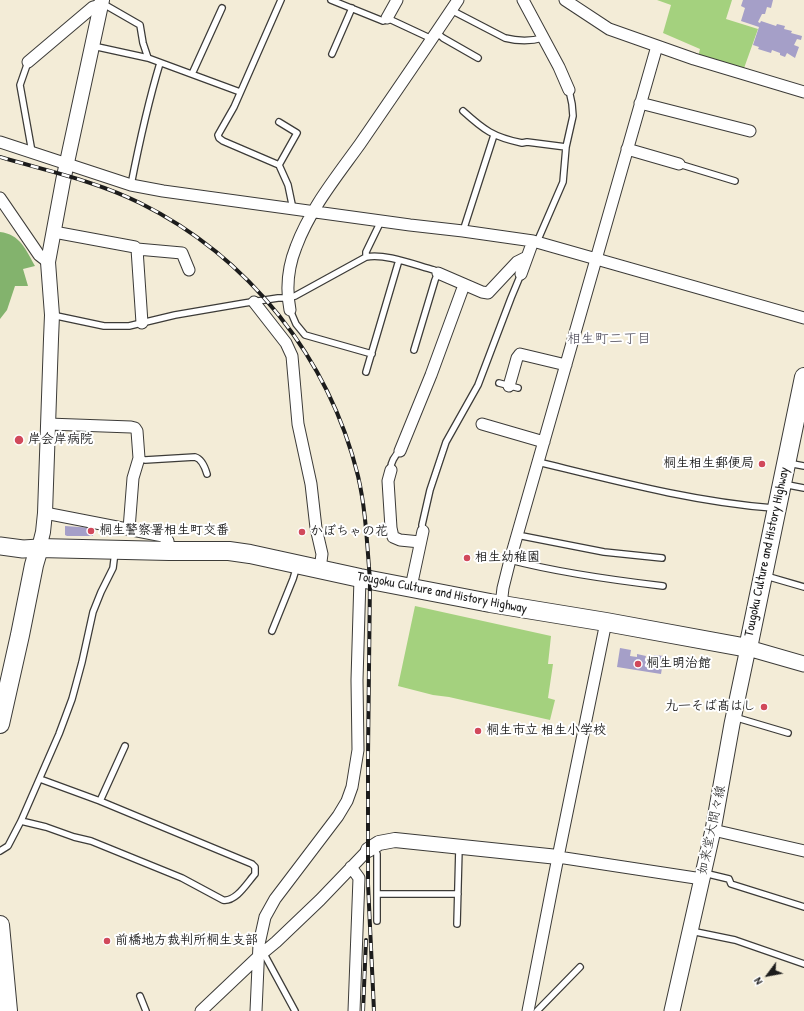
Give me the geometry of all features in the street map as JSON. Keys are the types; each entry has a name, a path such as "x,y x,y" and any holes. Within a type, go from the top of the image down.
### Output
{"highway":[{"name":"Tougoku Culture and History Highway","path":"39,548 229,551 257,555 360,578 501,605 606,622 748,648 804,377"},
{"path":"0,724 34,565 39,548"},
{"path":"0,926 8,1011"}],"main road":[{"path":"0,546 23,549 39,548"},
{"path":"748,648 804,664"},
{"name":"如来堂大間々線","path":"672,1011 713,830 733,717 748,648"}],"street":[{"path":"387,18 397,0"},
{"path":"290,310 288,298 289,270 300,237 314,212 458,0"},
{"path":"523,0 569,90"},
{"path":"567,1 605,27 694,59 804,92"},
{"path":"39,548 43,532 45,513 52,315 48,262 102,3"},
{"path":"28,62 92,7 102,3"},
{"path":"501,605 503,588 510,560 657,46"},
{"path":"640,103 750,131"},
{"path":"0,142 131,185 163,191 381,221 464,230 535,242 804,318"},
{"path":"627,149 679,164"},
{"path":"0,198 39,255 48,262"},
{"path":"54,232 135,247 137,249 182,253 189,270"},
{"path":"521,274 527,257 535,242"},
{"path":"137,249 142,323"},
{"path":"438,273 482,292 488,293 517,262 527,257"},
{"path":"400,451 431,376 464,284"},
{"path":"254,302 286,343 292,356 298,424 311,484 316,528 322,554 320,569"},
{"path":"509,386 517,358 520,354 566,365"},
{"path":"48,424 135,428 137,431 139,458 133,478 129,529"},
{"path":"482,424 544,442"},
{"path":"391,470 388,481 391,528 394,537 400,540 422,537 411,587"},
{"path":"45,513 163,536 168,541 169,551"},
{"path":"256,1011 262,926 269,908 338,816 349,797 356,768 358,733 357,680 360,578"},
{"path":"528,1011 606,622"},
{"path":"713,830 804,851"},
{"path":"201,1011 320,900 371,848 384,842 395,840 459,846 703,876"},
{"path":"351,867 359,878 354,1011"}],"lane":[{"path":"281,0 234,107 219,132 219,138 279,165 288,185 293,209"},
{"path":"331,0 383,21 387,18 443,38 478,58"},
{"path":"102,3 140,25 143,44 148,58"},
{"path":"192,74 222,8"},
{"path":"332,54 352,8"},
{"path":"451,10 505,38 512,40 536,40 543,38"},
{"path":"93,46 148,58 240,92"},
{"path":"28,62 20,85 32,152"},
{"path":"131,185 145,123 146,111 160,63"},
{"path":"535,242 563,182 566,147 573,116 569,90"},
{"path":"463,111 484,130 494,135 522,143 527,142 566,147"},
{"path":"279,122 297,133 279,165"},
{"path":"464,230 494,135"},
{"path":"679,164 735,181"},
{"path":"366,258 366,252 381,221"},
{"path":"52,315 104,326 129,326 254,302 288,298 295,296 371,256 398,260 434,270 438,273 414,350"},
{"path":"366,372 398,260"},
{"path":"422,537 422,525 430,490 446,442 478,385 521,274"},
{"path":"290,310 296,324 305,335 372,354"},
{"path":"391,470 390,467 394,458 400,451"},
{"path":"139,458 145,460 195,457 199,458 207,474"},
{"path":"538,462 651,489 707,500 776,508"},
{"path":"786,462 804,466"},
{"path":"781,484 804,488"},
{"path":"517,535 604,552 662,558"},
{"path":"0,850 8,846 21,821 40,779 72,699 93,612 113,568 116,550"},
{"path":"510,560 528,565 612,580 663,586"},
{"path":"272,631 294,579 297,564"},
{"path":"762,575 804,587"},
{"path":"733,717 788,733"},
{"path":"100,801 125,746"},
{"path":"21,821 91,841 182,878 226,901 234,897 255,874 255,867 252,864 100,801 40,779"},
{"path":"457,924 459,846"},
{"path":"371,848 377,854 377,921"},
{"path":"703,876 729,880 731,884 804,907"},
{"path":"377,894 458,894"},
{"path":"691,931 735,940 804,964"},
{"path":"261,954 295,1011"},
{"path":"537,1011 580,967"},
{"path":"140,996 146,1011"}],"green space":[{"path":"657,0 732,0 726,19 758,29 743,71 698,57 700,49 663,33 671,5"},
{"path":"0,232 7,233 17,239 22,244 35,266 23,269 28,286 15,286 7,310 0,319"},
{"path":"415,606 551,636 548,664 553,664 548,698 555,700 550,720 398,686"}],"building":[{"path":"743,0 773,0 771,8 767,7 765,14 762,14 758,22 760,23 761,21 776,26 777,24 785,26 784,29 802,36 801,40 797,39 794,45 799,47 795,58 787,53 785,57 772,50 771,53 758,49 759,47 753,45 759,27 741,21 745,8 741,6"},
{"path":"65,526 93,528 93,536 67,536 65,535"},
{"path":"620,648 631,650 630,656 637,657 637,654 646,656 645,660 653,661 654,655 664,656 661,674 617,667"}],"railway":[{"path":"0,157 106,188 140,203 179,225 216,252 249,282 279,316 305,352 327,391 345,433 361,489 365,515 370,580 368,884 374,1011"},
{"path":"363,1011 366,940"}],"place":[{"name":"岸会岸病院","path":"19,440"},
{"name":"桐生相生郵便局","path":"762,464"},
{"name":"桐生警察署相生町交番","path":"91,531"},
{"name":"かぼちゃの花","path":"302,532"},
{"name":"相生幼稚園","path":"467,558"},
{"name":"桐生明治館","path":"638,664"},
{"name":"九一そば髙はし","path":"764,707"},
{"name":"桐生市立 相生小学校","path":"478,731"},
{"name":"前橋地方裁判所桐生支部","path":"107,941"}],"district":[{"name":"相生町二丁目","path":"609,339"}]}
